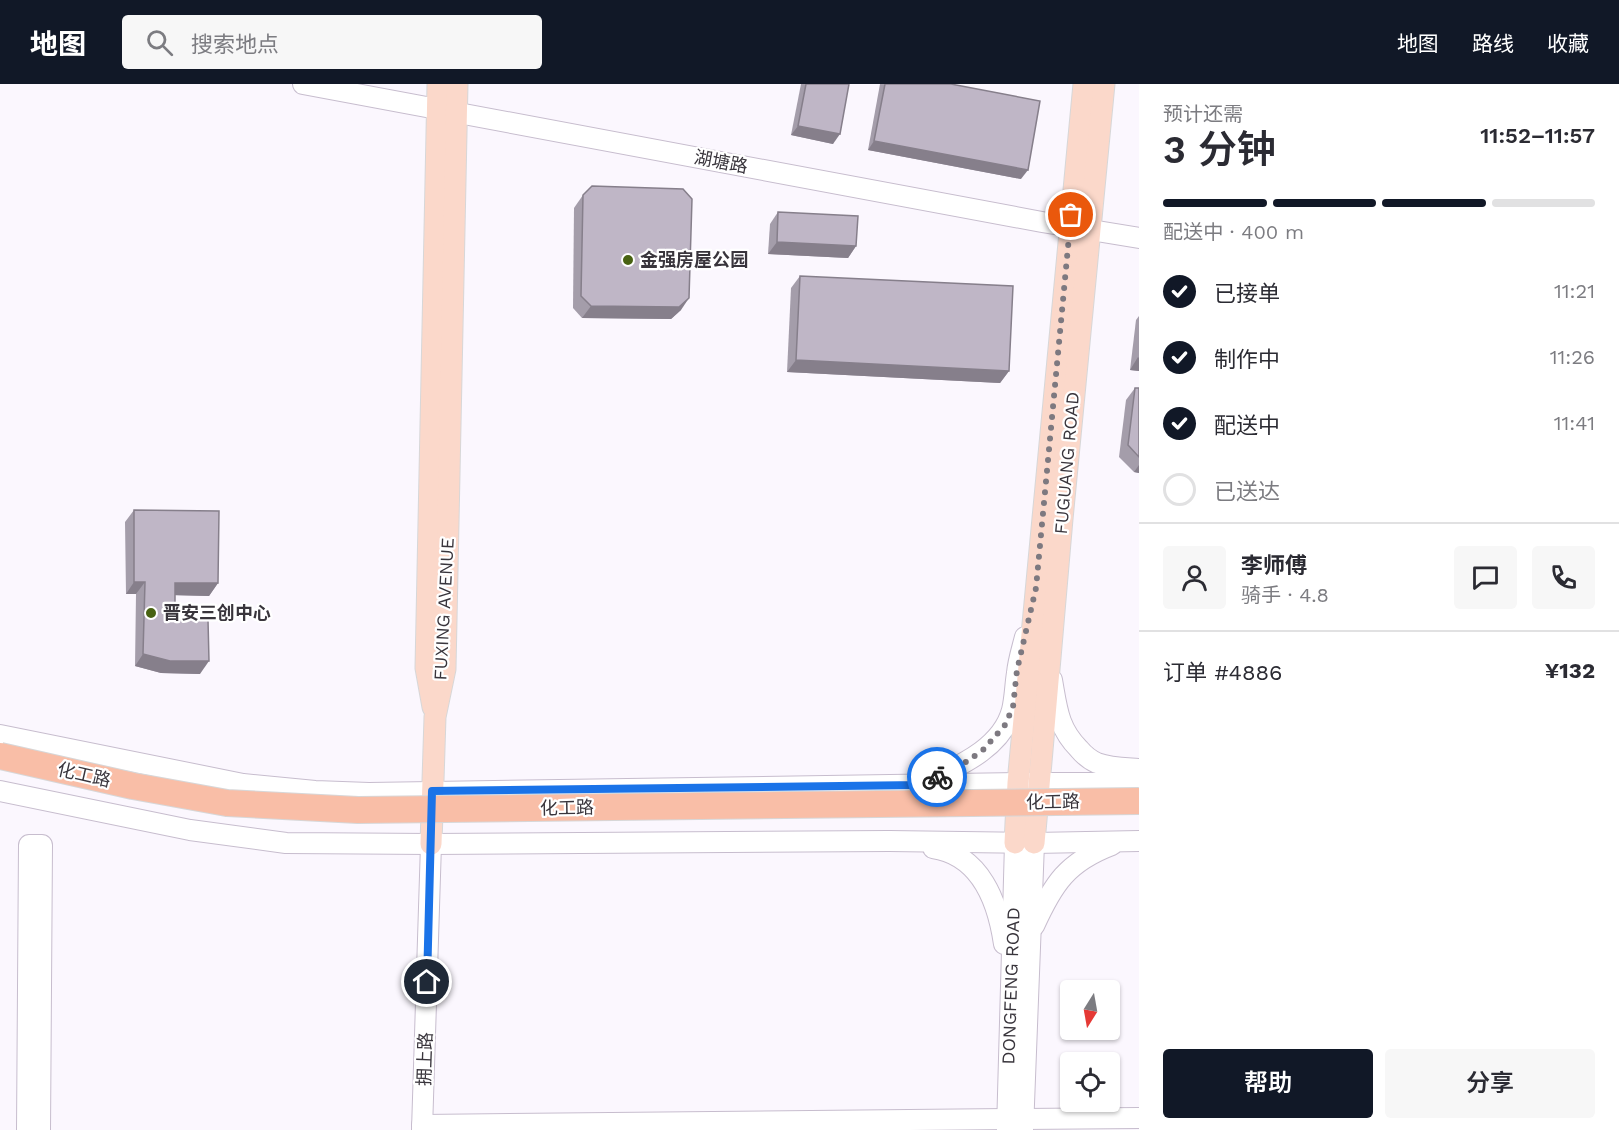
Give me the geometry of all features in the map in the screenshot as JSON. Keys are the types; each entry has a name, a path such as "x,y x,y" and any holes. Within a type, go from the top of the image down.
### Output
{"highway":[{"name":"化工路","path":"0,756 133,786 227,803 358,810 1139,801"},
{"name":"化工路","path":"0,773 131,802 224,819 357,827 1139,818"}],"main road":[{"name":"湖塘路","path":"303,84 447,98"},
{"name":"湖塘路","path":"368,84 1081,223 1139,238"},
{"name":"FUGUANG ROAD","path":"1024,843 1039,783 1062,519 1081,223 1084,84"},
{"name":"FUGUANG ROAD","path":"1024,843 1018,783 1036,588 1081,223 1104,84"},
{"name":"FUXING AVENUE","path":"431,844 435,717 445,669 447,98"},
{"name":"湖塘路","path":"1081,223 1139,226"},
{"path":"919,785 975,757 1005,725 1013,707 1017,670 1036,588"},
{"path":"1049,665 1057,713 1065,733 1075,745 1096,763 1139,769"},
{"path":"0,735 243,784 369,793 1139,783"},
{"path":"0,791 190,830 286,843 1129,841"},
{"path":"889,841 948,852 958,856 979,875 991,895 1001,923 1011,985"},
{"path":"1030,934 1044,903 1066,872 1096,851 1129,841"},
{"name":"DONGFENG ROAD","path":"1015,1125 1030,934 1024,843"},
{"name":"DONGFENG ROAD","path":"1015,1125 1011,985 1024,843"},
{"name":"拥上路","path":"422,1127 431,844"},
{"path":"27,1130 29,845 42,845 40,1130"},
{"path":"422,1127 1015,1125 1139,1118"}],"building":[{"path":"806,84 849,84 840,134 798,126"},
{"path":"885,84 951,84 1040,101 1028,170 874,141"},
{"name":"金强房屋公园","path":"592,186 683,189 692,199 689,298 679,307 591,306 581,296 583,195"},
{"path":"778,212 858,216 856,246 777,242"},
{"path":"800,276 1013,286 1009,371 796,360"},
{"path":"1135,388 1139,388 1139,457 1128,445"},
{"name":"晋安三创中心","path":"134,510 219,511 218,583 175,583 175,619 208,620 209,661 170,661 143,654 145,582 134,582"}],"way so far":[{"path":"937,777 975,757 983,750 1000,733 1013,707 1017,670 1036,588 1071,215"}],"place":[{"name":"金强房屋公园","path":"628,260"},
{"name":"晋安三创中心","path":"151,613"}],"route":[{"path":"427,982 432,791 919,785 937,777"}]}
